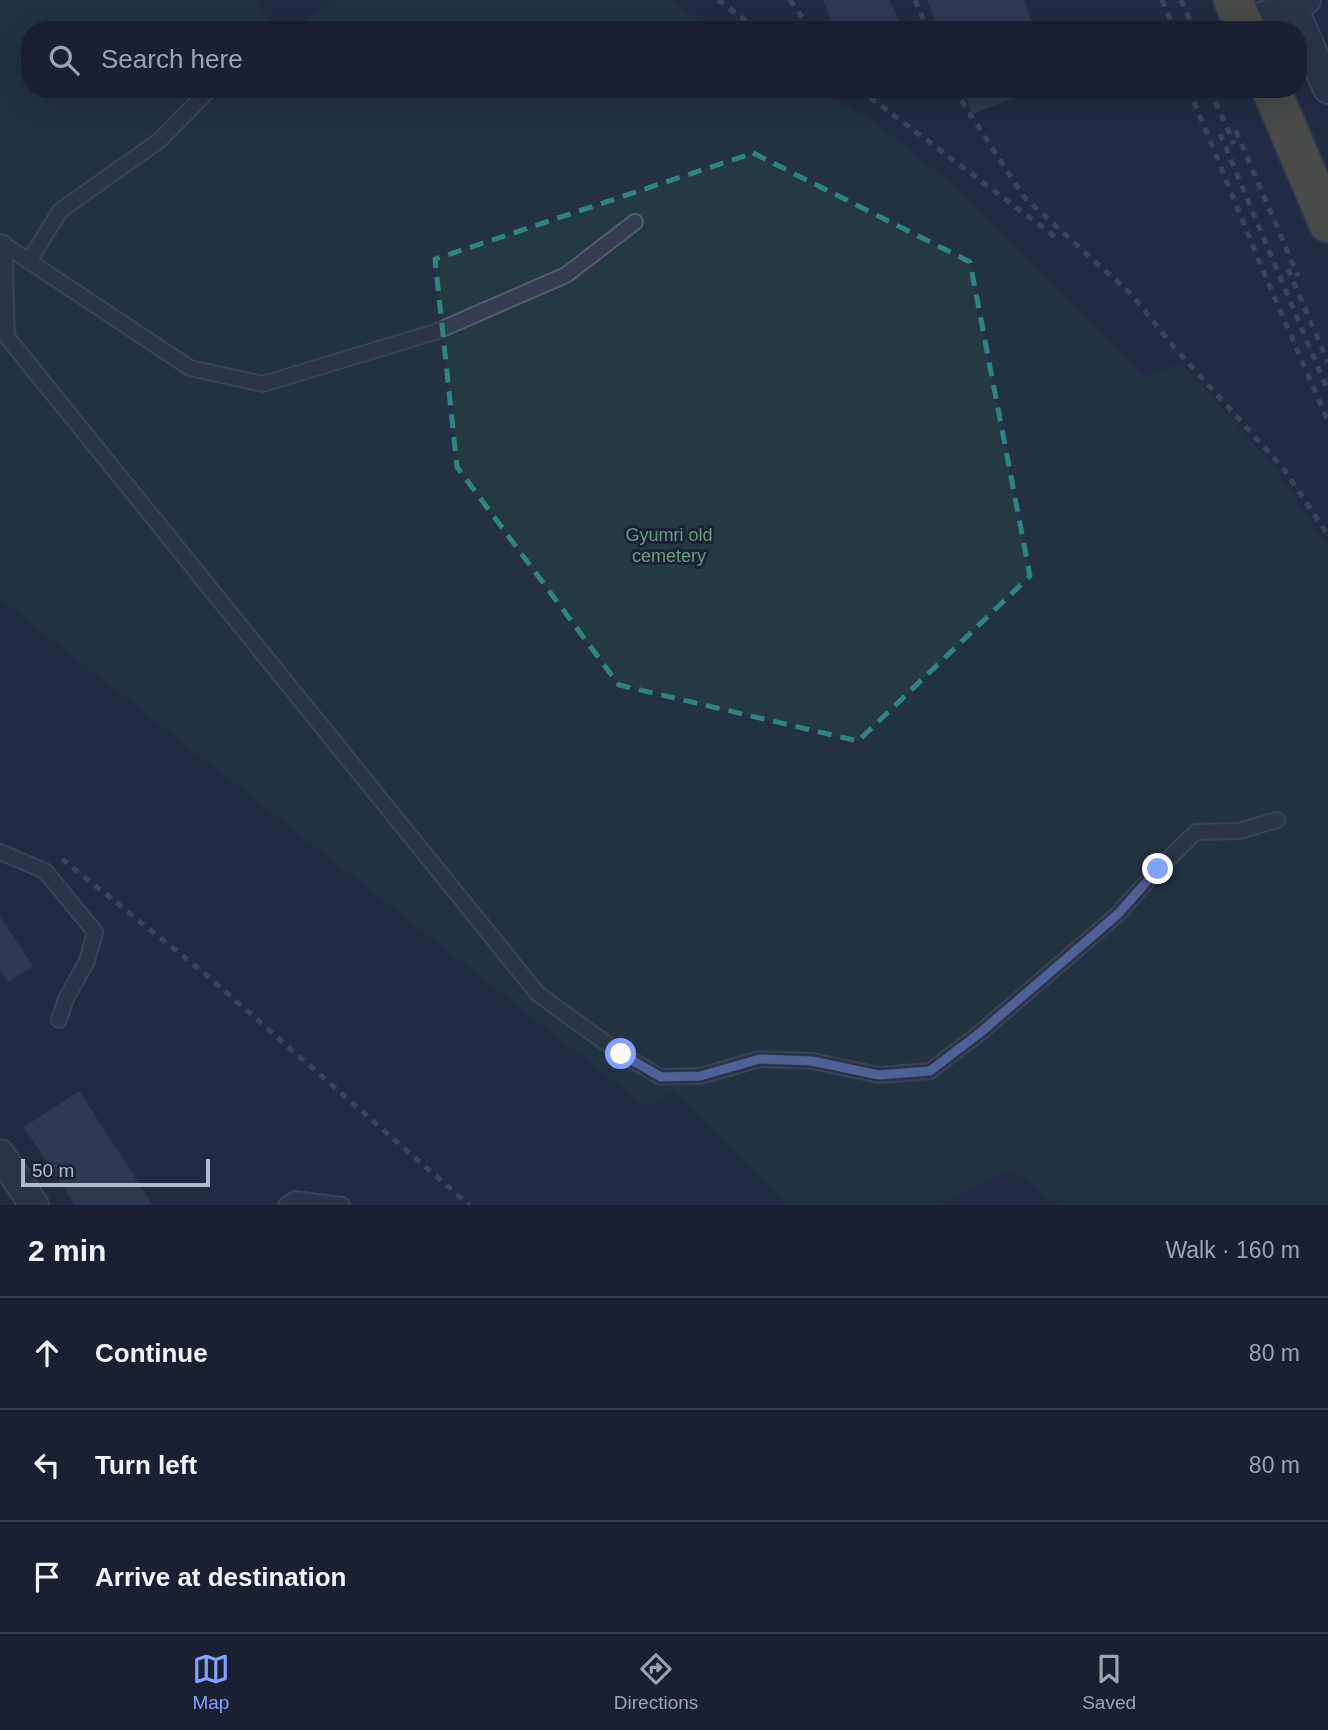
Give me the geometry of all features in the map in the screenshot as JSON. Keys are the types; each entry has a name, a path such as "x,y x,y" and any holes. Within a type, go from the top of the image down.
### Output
{"highway":[{"path":"1275,98 1328,223"}],"street":[{"path":"1241,18 1296,2 1303,21"},
{"path":"1307,32 1328,89"},
{"path":"0,1154 34,1205"}],"lane":[{"path":"29,261 60,211 160,140 201,98"},
{"path":"2,242 190,368 263,384 435,332 566,275 635,222"},
{"path":"2,242 7,337 538,994 621,1054 661,1077 700,1076 760,1059 812,1061 879,1075 930,1071 981,1032 1118,914 1196,832 1239,831 1277,820"},
{"path":"0,852 45,871 95,932 88,961 66,999 60,1020"},
{"path":"286,1205 295,1199 342,1205"}],"highlighted area":[{"path":"753,153 970,262 1030,576 858,741 619,685 457,467 435,259"}],"green space":[{"name":"Gyumri old cemetery","path":"0,0 255,0 269,21 21,21 21,98 831,98 869,118 948,180 1144,378 1181,362 1275,468 1328,548 1328,1205 1057,1205 1011,1169 941,1205 787,1205 673,1092 646,1107 0,599"},
{"path":"333,0 671,0 700,21 306,21"}],"building":[{"path":"823,0 890,0 898,21 831,21"},
{"path":"927,0 1024,0 1032,21 935,21"},
{"path":"967,98 1013,98 973,114"},
{"path":"0,917 33,966 8,982 0,970"},
{"path":"79,1091 153,1205 75,1205 24,1127"}],"railway":[{"path":"718,0 747,21"},
{"path":"790,0 805,21"},
{"path":"915,0 924,21"},
{"path":"1162,0 1171,21"},
{"path":"1181,0 1190,21"},
{"path":"871,98 1058,239"},
{"path":"960,98 1024,197 1133,296 1174,347 1283,468 1328,535"},
{"path":"1193,98 1328,421"},
{"path":"1214,98 1234,144"},
{"path":"1236,131 1298,276"},
{"path":"1220,134 1328,391"},
{"path":"1288,269 1328,362"},
{"path":"62,859 204,973 469,1205"}],"route":[{"path":"621,1054 661,1077 700,1076 760,1059 812,1061 879,1075 930,1071 981,1032 1118,914 1158,869"}]}
